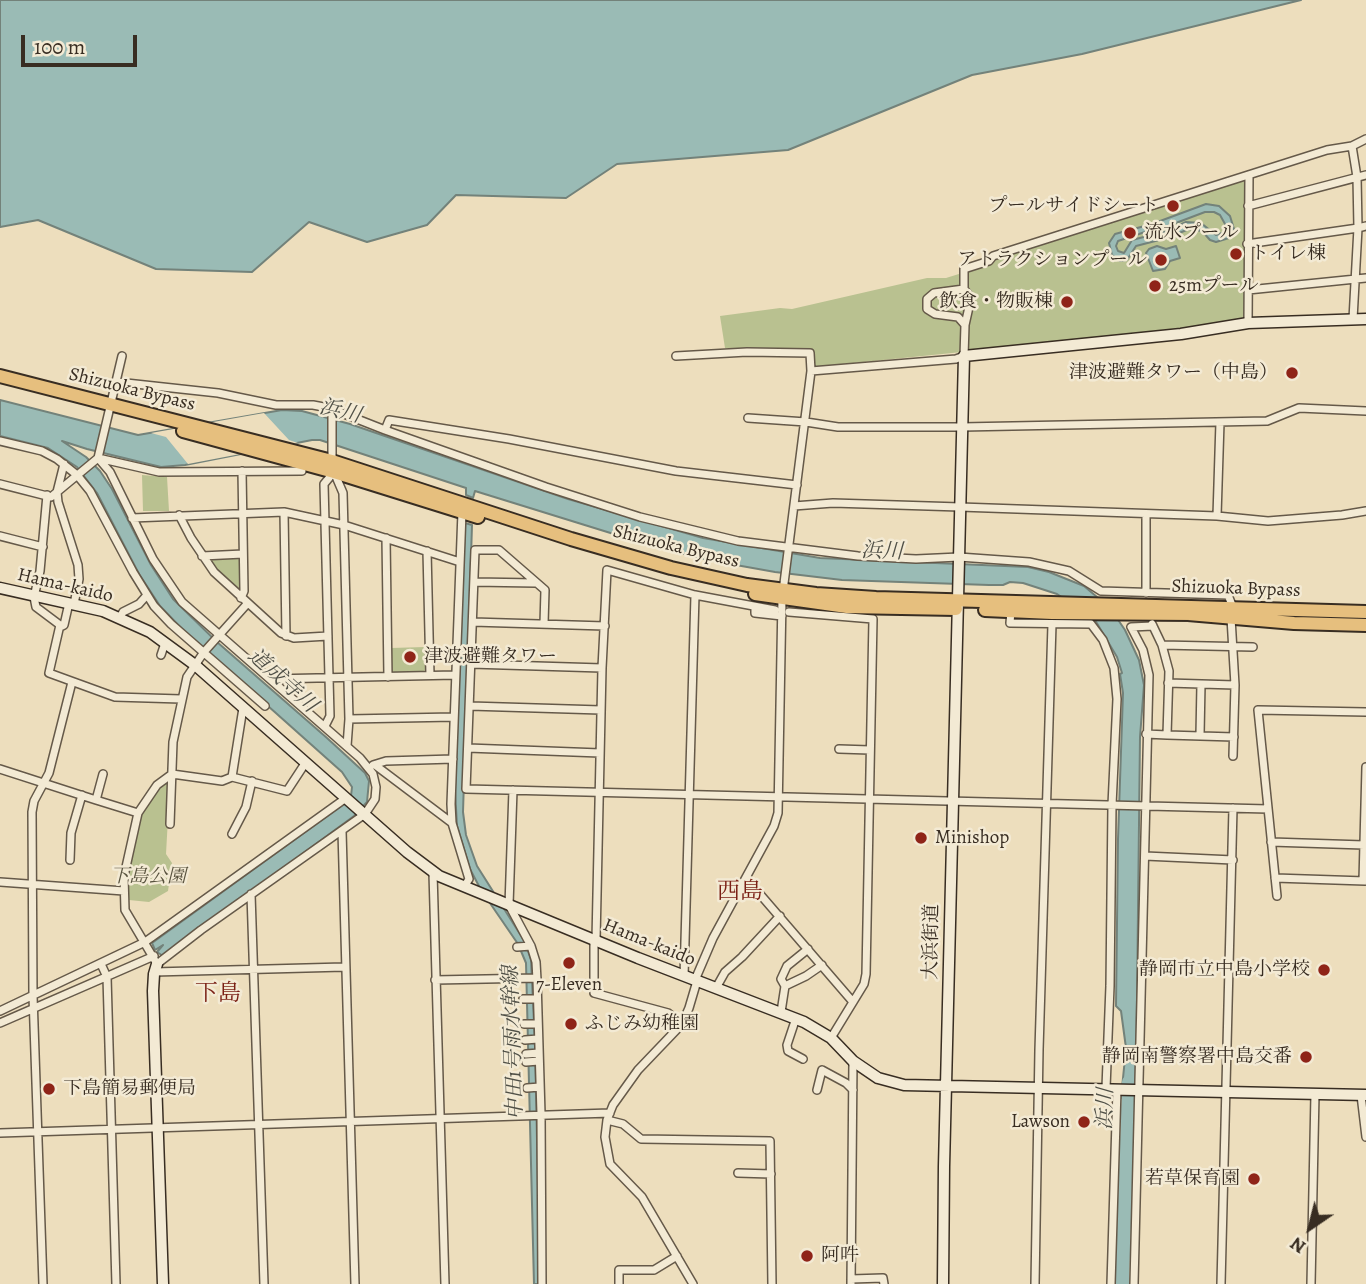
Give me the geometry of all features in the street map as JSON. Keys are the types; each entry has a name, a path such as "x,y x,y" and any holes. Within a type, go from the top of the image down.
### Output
{"highway":[{"name":"Shizuoka Bypass","path":"0,376 174,429 257,451 333,461 462,512 676,577 783,600 879,609 958,600 1114,603 1188,610 1366,612"},
{"name":"Shizuoka Bypass","path":"0,385 194,425 333,461 622,555 706,576 783,600"},
{"name":"Shizuoka Bypass","path":"958,600 1011,611 1123,615 1188,610"},
{"path":"1188,610 1366,612"},
{"path":"1232,611 1366,625"}],"street":[{"path":"964,356 965,325 971,298 964,289 964,269 989,261 993,256 1327,150 1352,146 1366,139"},
{"path":"1352,146 1362,227 1354,280 1353,319"},
{"path":"1248,206 1366,174"},
{"path":"1248,323 1249,175"},
{"path":"1247,244 1362,227"},
{"path":"1248,290 1366,278"},
{"path":"964,289 945,290 928,295 927,309 935,314 958,317 965,325"},
{"path":"811,371 956,359 1181,334 1248,323 1366,319"},
{"path":"676,356 747,352 810,353 811,371 783,600 777,820 713,938 681,1024 621,1090 608,1116 605,1137 610,1164 642,1197 693,1284"},
{"path":"0,484 51,496 96,460 122,356"},
{"name":"大浜街道","path":"943,1284 964,356"},
{"path":"117,382 218,393 276,405 313,405 640,517 738,541 858,556 1029,562 1069,571 1101,591 1228,594 1232,611 1236,685 1233,756"},
{"path":"748,418 838,427 962,427 1267,421 1299,408 1366,411"},
{"path":"332,412 333,461 343,493 349,719 347,746"},
{"path":"385,430 388,420 498,437 676,471 797,485"},
{"path":"1217,516 1220,422"},
{"path":"0,441 42,451 78,474 90,491 146,595 171,624 265,706"},
{"path":"96,460 159,472 302,471"},
{"path":"96,460 110,472 153,559 173,591 194,615 347,746 452,823"},
{"path":"325,726 330,716 324,484 333,461"},
{"path":"60,625 64,625 79,579 78,565 58,502 57,492 64,464"},
{"path":"170,824 173,742 187,677 244,601 242,471"},
{"path":"47,495 40,571 34,597 36,607 60,625"},
{"path":"794,506 833,503 960,507 1217,516 1268,521 1366,511"},
{"path":"132,517 284,512 344,525 460,562"},
{"path":"284,512 286,636"},
{"path":"462,512 452,823 469,879 464,887"},
{"path":"179,515 214,572 286,636 328,636"},
{"path":"1146,515 1146,593"},
{"path":"0,536 43,547"},
{"path":"386,538 388,677"},
{"path":"544,624 545,590 499,550 475,550 466,789 1268,809"},
{"path":"427,551 430,676"},
{"path":"202,556 243,554"},
{"path":"681,1024 667,1013 594,993 607,570 695,595 755,607 783,600 873,619 866,974 864,984 831,1038"},
{"path":"474,582 537,583"},
{"name":"Hama-kaido","path":"0,588 120,617 165,643 195,665 433,873 696,981 796,1018 831,1038 853,1061 878,1078 904,1085 1364,1095"},
{"path":"120,617 123,612 139,604 146,595"},
{"path":"684,976 695,595"},
{"path":"1011,611 1010,623 1091,624 1111,657 1116,682 1110,986 1105,1088"},
{"path":"473,622 605,626"},
{"path":"1035,1284 1052,624"},
{"path":"60,625 49,673 115,697 181,699"},
{"path":"1134,1284 1143,806 1149,675 1143,650 1131,627 1133,625 1152,625 1162,645 1167,662 1167,735"},
{"path":"160,655 165,643"},
{"path":"1162,645 1253,648"},
{"path":"471,664 602,668"},
{"path":"270,680 455,676"},
{"path":"43,1284 33,996 32,812 38,791 45,783 72,682"},
{"path":"1168,683 1236,685"},
{"path":"1200,735 1201,684"},
{"path":"470,706 601,710"},
{"path":"232,777 243,708"},
{"path":"1277,896 1258,710 1366,712"},
{"path":"349,719 454,717"},
{"path":"1146,734 1234,737"},
{"path":"468,748 600,753"},
{"path":"839,749 870,750"},
{"path":"372,765 386,761 453,758"},
{"path":"163,1284 155,964 145,942 128,918 124,903 124,876 138,813 157,785 172,774 222,781 232,777 288,791 306,762"},
{"path":"155,964 365,814 373,805 376,787 372,765"},
{"path":"1275,878 1365,881 1366,767"},
{"path":"0,769 138,813"},
{"path":"96,800 103,774"},
{"path":"232,834 246,807 252,781"},
{"path":"513,790 509,905 531,946 537,978 540,1087 536,1114 542,1172 542,1284"},
{"path":"71,860 71,833 82,795"},
{"path":"0,1011 145,942 346,798"},
{"path":"1221,1284 1233,808"},
{"path":"342,831 355,1284"},
{"path":"1271,842 1364,845"},
{"path":"1144,856 1233,860"},
{"path":"433,873 445,1284"},
{"path":"746,878 853,1002"},
{"path":"0,882 124,891"},
{"path":"251,894 264,1284"},
{"path":"716,988 724,972 742,957 780,916"},
{"path":"517,947 531,946"},
{"path":"781,1012 785,986 781,979 782,974 807,948"},
{"path":"101,964 107,976 116,1284"},
{"path":"0,1023 107,976 155,964 253,970 344,967"},
{"path":"785,986 807,976 822,965"},
{"path":"435,980 537,978"},
{"path":"523,999 537,999"},
{"path":"796,1018 787,1045 788,1051 803,1059"},
{"path":"524,1024 538,1024"},
{"path":"525,1040 538,1039"},
{"path":"526,1058 539,1057"},
{"path":"853,1061 851,1282 883,1278 884,1284"},
{"path":"817,1090 822,1070 853,1090"},
{"path":"527,1087 540,1087"},
{"path":"1111,1284 1118,1089"},
{"path":"1311,1284 1315,1094"},
{"path":"1364,1095 1366,1137"},
{"path":"0,1133 536,1114 608,1116 641,1139 770,1141 772,1284"},
{"path":"530,1172 542,1172"},
{"path":"738,1173 771,1174"},
{"path":"530,1189 542,1189"},
{"path":"531,1219 542,1219"},
{"path":"531,1244 542,1244"},
{"path":"619,1284 619,1270 654,1270 677,1256"},
{"path":"531,1261 542,1261"}],"green space":[{"path":"1241,180 1246,183 1245,315 1241,319 1179,330 814,367 813,351 725,348 720,316 780,308 792,309 927,278 946,278 991,264 995,258"},
{"path":"142,475 167,477 169,511 143,511"},
{"path":"235,557 240,560 240,588 236,589 210,562 213,558"},
{"path":"425,647 426,669 423,672 395,673 391,670 391,648"},
{"name":"下島公園","path":"170,782 166,854 172,863 168,891 149,902 129,900 127,876 139,819 162,784"}],"water":[{"path":"0,0 1301,0 1082,54 972,75 788,150 617,164 566,198 456,195 427,225 367,242 309,222 252,272 156,269 38,220 0,227"},
{"name":"流水プール","path":"1206,204 1219,206 1230,216 1234,229 1229,238 1216,242 1210,240 1202,231 1189,229 1136,246 1127,260 1120,261 1112,255 1109,243 1115,234","holes":["1205,212 1220,215 1225,224 1225,232 1216,235 1201,223 1186,222 1167,231 1132,240 1124,253 1118,251 1116,246 1118,241 1152,232"]},
{"name":"アトラクションプール","path":"1157,246 1166,249 1176,246 1180,258 1170,261 1165,269 1153,271 1146,253"},
{"path":"0,400 138,435 282,410 302,411 350,424 568,499 703,538 820,558 1028,567 1084,586 1110,608 1125,630 1139,660 1144,685 1140,737 1136,1084 1133,1099 1121,1098 1126,1048 1121,1011 1116,1006 1122,673 1117,657 1095,620 1057,594 1023,583 989,585 842,580 708,560 646,544 475,491 473,498 466,495 466,488 320,440 161,467 62,441 86,457 100,471 151,565 173,599 217,642 365,773 369,781 367,802 354,816 163,956 157,952 163,945 155,950 152,943 341,806 351,796 352,787 342,772 185,632 160,606 139,574 97,493 77,467 48,448 0,436"},
{"path":"465,523 472,525 463,812 466,835 477,866 525,942 531,960 540,1284 534,1284 526,963 518,944 470,869 457,826 455,790"}],"pier":[{"path":"264,413 289,440 298,443 188,464 166,437 151,433"}],"waterway":[{"name":"浜川","path":"1122,1284 1129,1082"}],"place":[{"name":"プールサイドシート","path":"1173,206"},
{"name":"流水プール","path":"1130,233"},
{"name":"トイレ棟","path":"1236,254"},
{"name":"アトラクションプール","path":"1161,260"},
{"name":"25mプール","path":"1155,286"},
{"name":"飲食・物販棟","path":"1067,302"},
{"name":"津波避難タワー（中島）","path":"1292,373"},
{"name":"津波避難タワー","path":"410,657"},
{"name":"Minishop","path":"921,838"},
{"name":"7-Eleven","path":"569,963"},
{"name":"静岡市立中島小学校","path":"1324,970"},
{"name":"ふじみ幼稚園","path":"571,1024"},
{"name":"静岡南警察署中島交番","path":"1306,1057"},
{"name":"下島簡易郵便局","path":"49,1089"},
{"name":"Lawson","path":"1084,1122"},
{"name":"若草保育園","path":"1254,1179"},
{"name":"阿吽","path":"807,1256"}],"district":[{"name":"西島","path":"740,892"},
{"name":"下島","path":"218,994"}],"water label":[{"name":"道成寺川","path":"282,681"},
{"name":"中田1号雨水幹線","path":"514,1043"}]}
